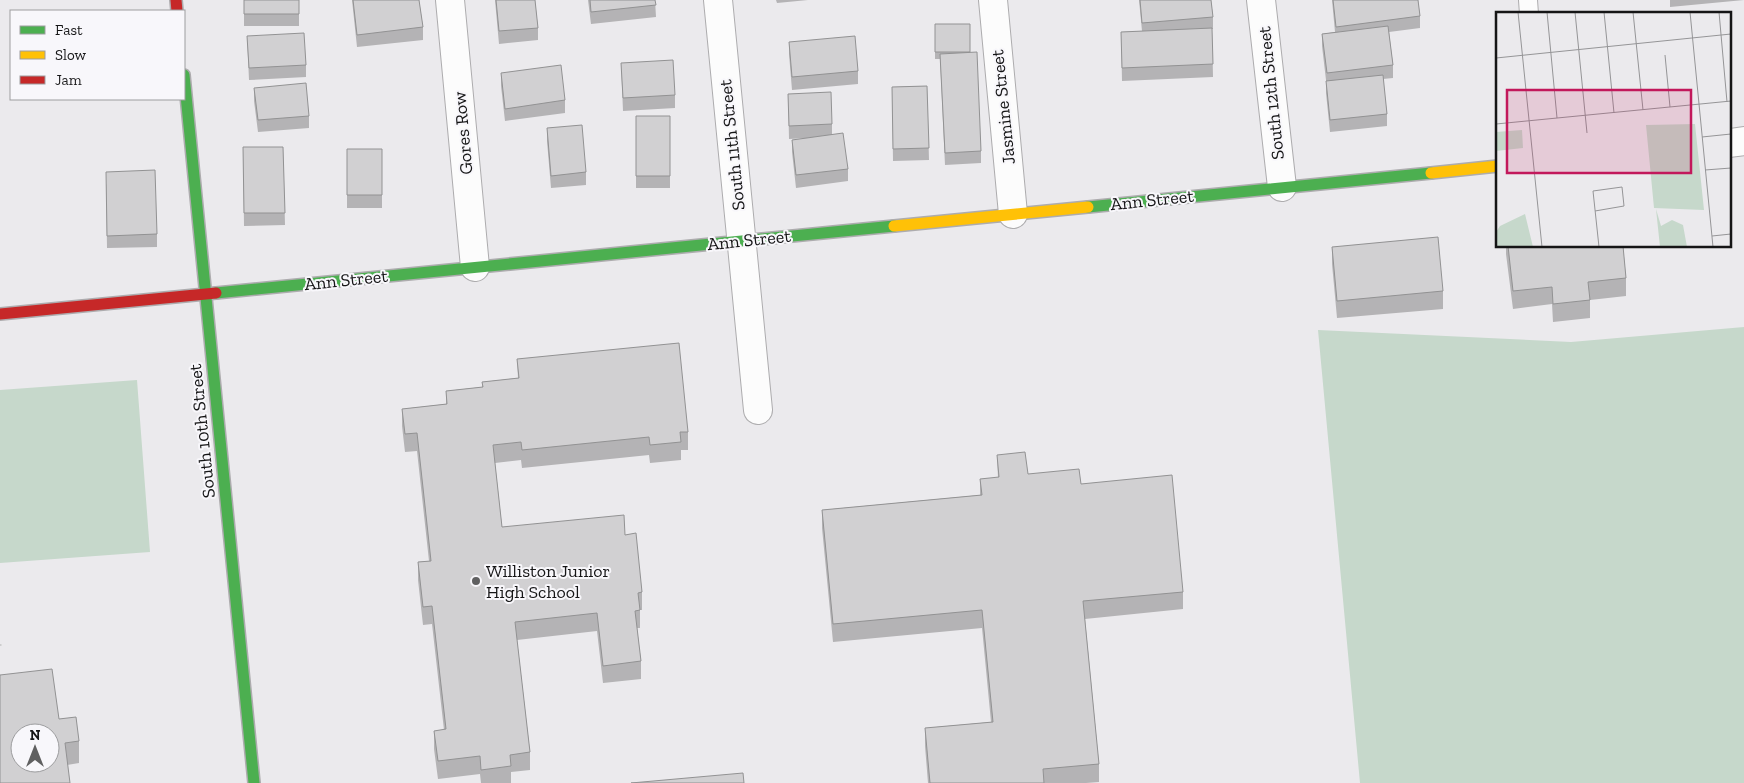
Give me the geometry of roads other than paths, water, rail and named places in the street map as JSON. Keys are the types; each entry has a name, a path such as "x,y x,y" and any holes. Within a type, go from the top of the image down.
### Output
{"street":[{"name":"Gores Row","path":"450,0 475,267"},
{"name":"South 11th Street","path":"718,0 758,410"},
{"name":"Jasmine Street","path":"992,0 1013,214"},
{"name":"South 12th Street","path":"1261,0 1282,187"},
{"name":"South 10th Street","path":"185,85 254,783"},
{"name":"Ann Street","path":"0,314 1496,166"}],"place":[{"name":"Williston Junior High School","path":"476,581"}]}
